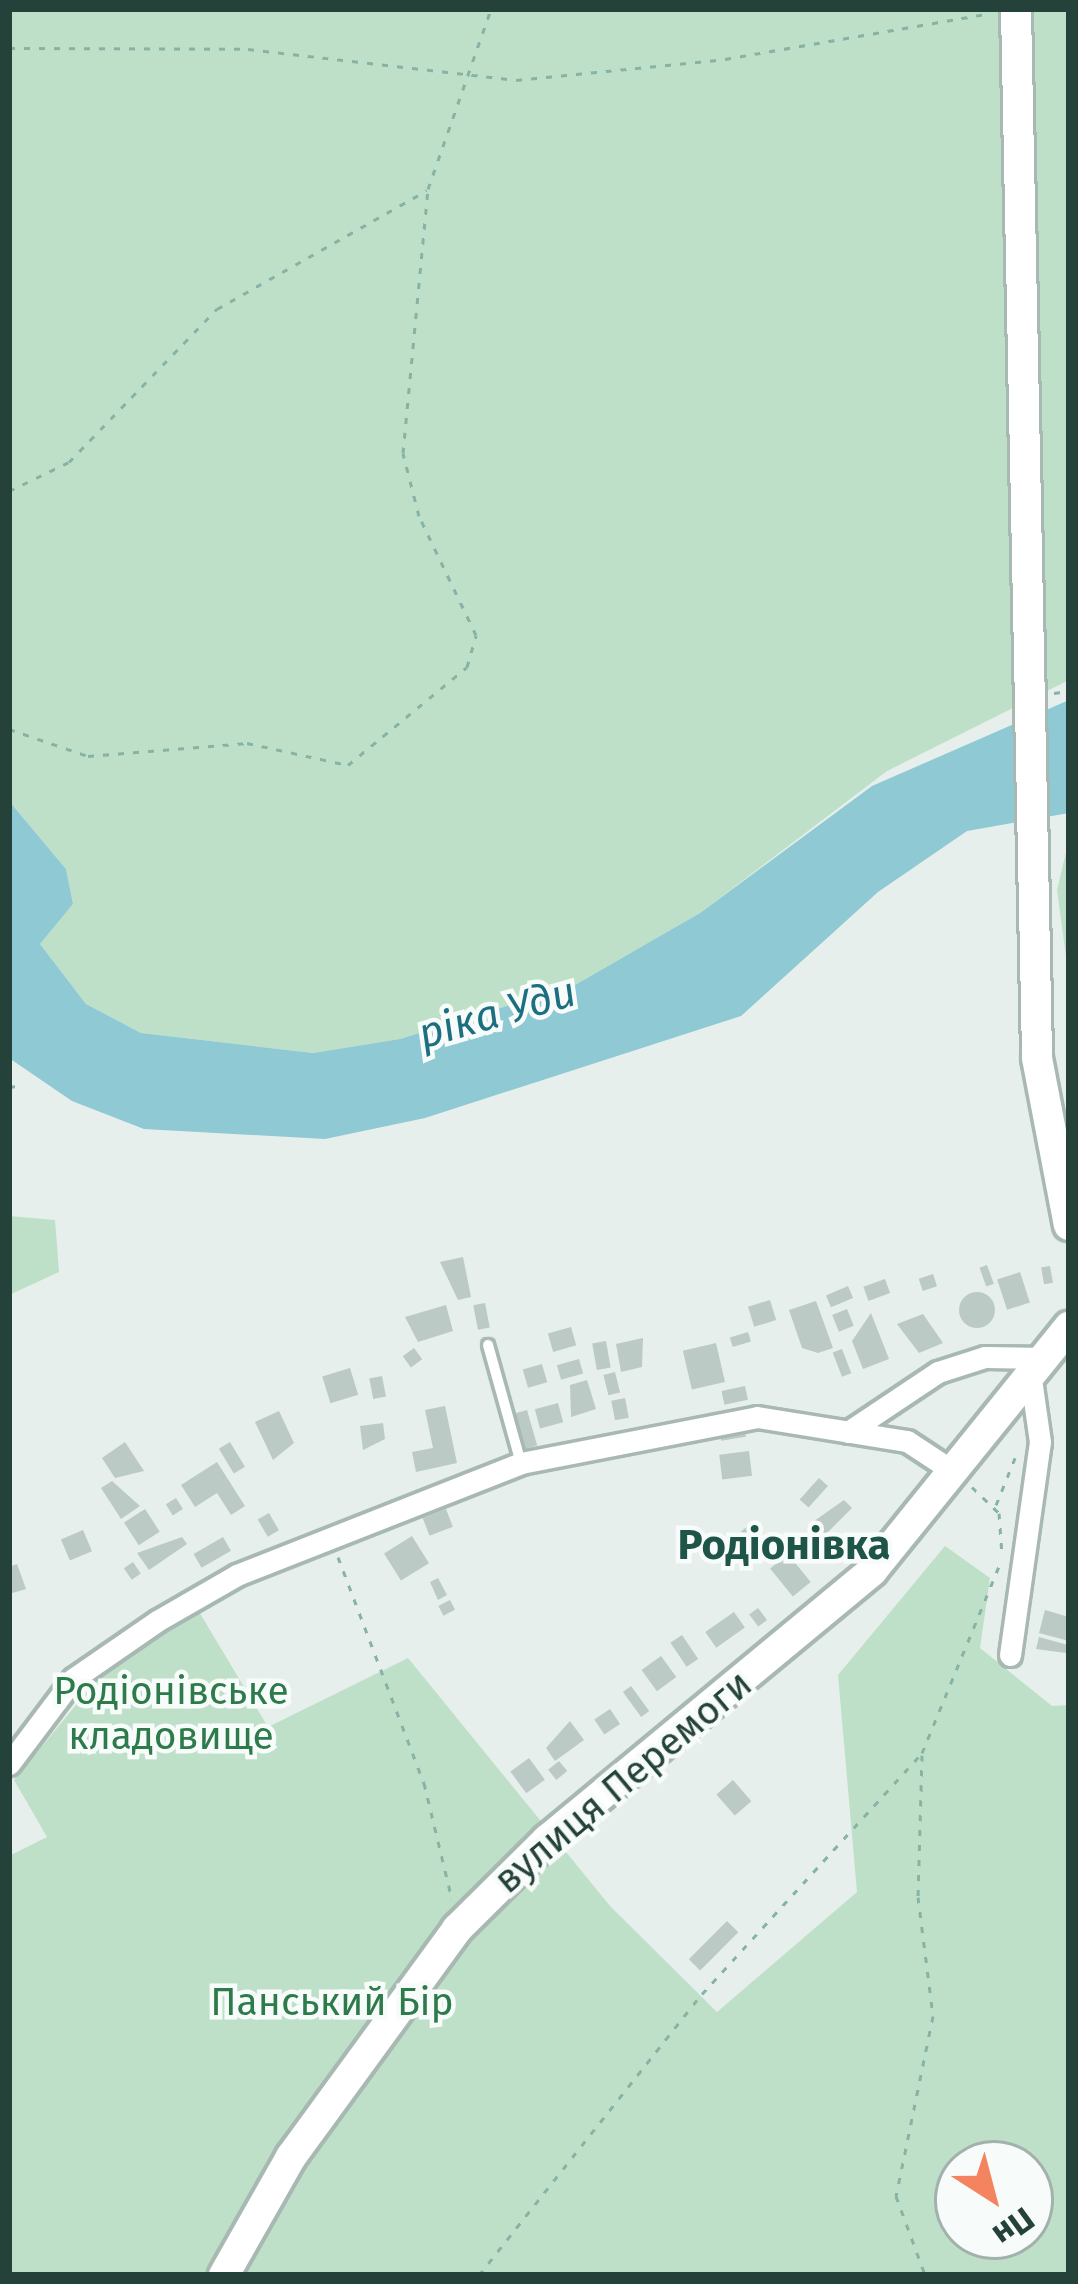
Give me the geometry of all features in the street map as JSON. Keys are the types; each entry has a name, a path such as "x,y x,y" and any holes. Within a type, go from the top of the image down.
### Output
{"street":[{"path":"1016,10 1037,1058 1069,1225"},
{"name":"вулиця Перемоги","path":"224,2275 315,2122 457,1929 547,1840 856,1586 1069,1328"},
{"path":"848,1432 938,1372 986,1357 1038,1368 1010,1655"},
{"path":"9,1764 56,1696 96,1661 237,1575 520,1463 728,1418 907,1442 954,1472"}],"lane":[{"path":"488,1346 520,1463"}],"path":[{"path":"9,729 88,756 247,743 348,765 467,667 476,635 419,516 403,453 428,189 472,77 491,9"},
{"path":"9,48 248,49 472,77 725,59 1016,10"},
{"path":"9,491 69,462 217,309 428,189"},
{"path":"9,1087 17,1086"},
{"path":"925,2275 896,2196 933,2016 916,1849 922,1753 1003,1560 995,1507 1036,1415"},
{"path":"954,1472 995,1507"},
{"path":"330,1539 424,1783 457,1929"},
{"path":"479,2275 702,1994 922,1753"}],"green space":[{"path":"9,9 1069,9 1069,680 887,771 700,913 575,985 400,1039 313,1053 141,1033 86,1004 40,944 73,904 66,869 9,801"},
{"path":"1069,840 1069,979 1057,890"},
{"path":"9,1216 55,1220 59,1272 9,1295"},
{"name":"Панський Бір","path":"945,1546 990,1578 980,1648 1052,1706 1069,1705 1069,2275 9,2275 9,1856 47,1837 14,1780 105,1670 198,1610 268,1727 408,1658 610,1906 717,2012 857,1892 838,1675"}],"water":[{"name":"ріка Уди","path":"1069,700 1069,813 967,831 878,892 741,1016 425,1118 325,1139 144,1129 72,1101 9,1058 9,801 66,869 73,904 40,944 86,1004 141,1033 313,1053 400,1039 575,985 700,913 872,786"}],"building":[{"path":"463,1257 471,1297 458,1300 440,1262"},
{"path":"987,1265 994,1284 986,1287 979,1268"},
{"path":"1050,1266 1053,1283 1044,1284 1041,1268"},
{"path":"1020,1272 1030,1302 1007,1310 997,1279"},
{"path":"933,1274 937,1286 923,1291 919,1279"},
{"path":"885,1279 890,1293 869,1301 863,1287"},
{"path":"848,1286 853,1298 831,1307 826,1295"},
{"path":"977,1292 990,1297 995,1310 990,1323 977,1328 964,1323 959,1310 964,1297"},
{"path":"770,1300 776,1320 754,1327 748,1307"},
{"path":"816,1301 833,1348 818,1353 802,1348 789,1310"},
{"path":"485,1303 490,1328 478,1330 473,1305"},
{"path":"446,1305 453,1331 418,1342 405,1317"},
{"path":"847,1309 854,1326 839,1332 832,1315"},
{"path":"871,1313 889,1359 863,1369 852,1341"},
{"path":"923,1314 943,1343 919,1353 897,1324"},
{"path":"571,1327 576,1345 553,1352 548,1334"},
{"path":"748,1332 751,1342 733,1347 730,1338"},
{"path":"643,1338 642,1367 621,1372 616,1344"},
{"path":"606,1341 611,1368 597,1370 592,1343"},
{"path":"716,1343 725,1382 692,1390 683,1351"},
{"path":"414,1348 422,1359 411,1368 403,1356"},
{"path":"842,1349 851,1373 842,1377 833,1353"},
{"path":"579,1359 583,1373 561,1380 557,1365"},
{"path":"542,1364 547,1382 528,1388 523,1370"},
{"path":"350,1368 358,1395 330,1403 322,1376"},
{"path":"615,1372 620,1392 608,1395 603,1375"},
{"path":"382,1376 386,1397 373,1399 369,1378"},
{"path":"587,1380 596,1409 571,1417 570,1385"},
{"path":"745,1386 748,1400 724,1405 722,1391"},
{"path":"625,1398 629,1418 615,1420 611,1401"},
{"path":"558,1403 563,1422 540,1429 535,1409"},
{"path":"445,1406 457,1463 416,1472 412,1452 433,1448 425,1410"},
{"path":"527,1410 537,1446 524,1449 514,1414"},
{"path":"279,1411 294,1443 273,1460 255,1422"},
{"path":"383,1423 385,1439 363,1450 360,1426"},
{"path":"744,1425 746,1437 721,1441 719,1429"},
{"path":"125,1442 144,1471 115,1478 102,1458"},
{"path":"230,1442 245,1467 234,1474 219,1449"},
{"path":"749,1451 752,1476 722,1479 719,1455"},
{"path":"217,1462 245,1506 231,1515 217,1493 195,1507 181,1485"},
{"path":"819,1478 828,1486 809,1508 800,1500"},
{"path":"112,1481 140,1506 121,1519 101,1488"},
{"path":"176,1498 183,1509 173,1515 166,1504"},
{"path":"844,1500 852,1508 823,1537 810,1524"},
{"path":"145,1509 160,1532 139,1545 124,1523"},
{"path":"446,1509 453,1527 429,1536 423,1518"},
{"path":"269,1513 279,1530 268,1537 258,1520"},
{"path":"752,1523 759,1532 748,1540 741,1532"},
{"path":"83,1530 92,1551 70,1561 61,1539"},
{"path":"412,1536 429,1563 401,1581 384,1553"},
{"path":"182,1537 187,1544 149,1570 137,1553"},
{"path":"223,1537 231,1551 202,1568 194,1554"},
{"path":"766,1540 774,1550 763,1559 755,1549"},
{"path":"788,1554 811,1582 793,1596 770,1568"},
{"path":"133,1562 141,1574 132,1580 124,1568"},
{"path":"17,1564 26,1589 9,1594 9,1567"},
{"path":"438,1578 447,1595 438,1600 430,1582"},
{"path":"450,1600 455,1610 443,1616 438,1606"},
{"path":"758,1608 767,1620 758,1627 749,1615"},
{"path":"1045,1610 1069,1617 1069,1641 1039,1633"},
{"path":"734,1612 745,1628 716,1648 705,1632"},
{"path":"682,1635 698,1659 687,1667 670,1643"},
{"path":"1039,1637 1068,1645 1066,1653 1036,1649"},
{"path":"661,1656 676,1677 657,1691 642,1670"},
{"path":"631,1686 649,1711 641,1717 623,1692"},
{"path":"610,1709 620,1724 604,1735 594,1720"},
{"path":"570,1721 584,1740 555,1761 546,1748"},
{"path":"529,1758 545,1780 526,1793 510,1772"},
{"path":"559,1761 567,1771 556,1780 548,1770"},
{"path":"733,1780 751,1801 735,1816 716,1794"},
{"path":"727,1921 738,1932 700,1970 689,1959"}],"district":[{"name":"Родіонівка","path":"784,1545"}],"park label":[{"name":"Родіонівське кладовище","path":"171,1714"}]}
